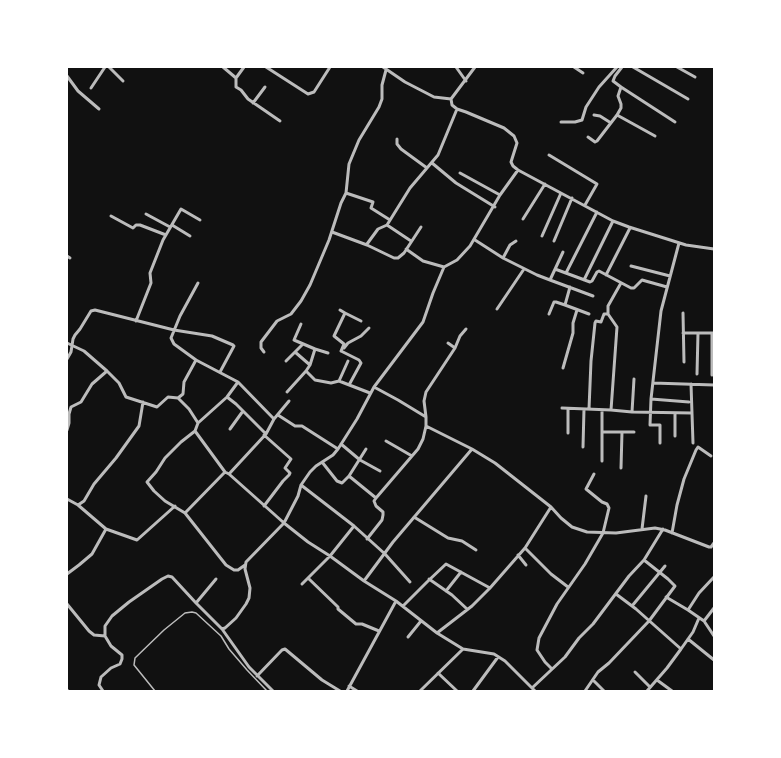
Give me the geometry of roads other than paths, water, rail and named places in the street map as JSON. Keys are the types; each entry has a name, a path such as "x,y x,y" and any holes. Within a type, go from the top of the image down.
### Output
{"street":[{"path":"91,88 105,67"},
{"path":"109,67 123,81"},
{"path":"223,67 236,78"},
{"path":"244,67 236,78 236,86 253,103 280,121"},
{"path":"266,67 308,94 314,92 330,67"},
{"path":"456,67 466,81"},
{"path":"475,67 451,99 452,105 457,109 504,128 514,136 517,143 511,162 518,170 613,221 630,228 679,244 714,249"},
{"path":"574,67 583,73"},
{"path":"561,122 575,122 582,120 586,107 599,87 617,67"},
{"path":"622,67 613,81 675,122"},
{"path":"633,67 688,99"},
{"path":"677,67 695,77"},
{"path":"264,352 261,348 261,342 277,321 291,314 310,285 346,193 350,164 359,140 379,107 382,99 382,85 385,68 405,82 434,97 451,99"},
{"path":"67,76 78,91 99,109"},
{"path":"253,103 265,86"},
{"path":"588,137 596,142 617,115 621,105 618,98 621,87"},
{"path":"366,244 378,229 387,225 419,175 428,168 438,155 457,109"},
{"path":"594,115 600,116 611,123"},
{"path":"617,115 655,136"},
{"path":"397,139 397,144 400,149 428,168"},
{"path":"548,155 597,184 585,205"},
{"path":"432,163 456,183 494,207"},
{"path":"238,382 227,397 198,423 195,431 165,458 147,482 154,491 165,500 185,513 226,565 234,570 238,570 245,565 284,523 298,496 301,485 310,472 333,455 341,444 357,419 370,393 423,322 444,268 457,260 475,240 500,195 518,170"},
{"path":"460,173 500,195"},
{"path":"523,219 545,184"},
{"path":"346,193 373,202 371,208 390,220"},
{"path":"542,236 561,193"},
{"path":"554,241 572,198"},
{"path":"136,321 151,284 150,273 166,235 181,209 200,220"},
{"path":"566,273 597,212"},
{"path":"146,214 190,236"},
{"path":"111,216 132,228 140,224 166,235"},
{"path":"584,280 613,221"},
{"path":"387,225 411,241"},
{"path":"332,232 366,244 394,258 398,258 421,227"},
{"path":"606,275 630,228"},
{"path":"475,240 503,258 524,269 593,296"},
{"path":"503,258 510,245 516,241"},
{"path":"660,443 660,425 650,425 651,399 661,311 679,244"},
{"path":"406,249 423,261 444,268"},
{"path":"550,280 563,252"},
{"path":"631,266 670,276"},
{"path":"498,309 524,269"},
{"path":"555,269 584,280 592,281 599,271 634,288 642,280 668,287"},
{"path":"198,283 174,330 171,338 172,342 196,360 238,382 274,419"},
{"path":"611,410 617,328 616,324 608,314 608,306 621,283"},
{"path":"565,305 570,287"},
{"path":"549,314 555,302 589,314"},
{"path":"67,358 71,352 73,339 91,311 95,310 174,330 212,336 234,346 220,372"},
{"path":"340,310 361,321"},
{"path":"563,368 573,333 573,323 577,310"},
{"path":"341,351 344,344 334,336 346,313"},
{"path":"683,313 684,362"},
{"path":"589,409 591,361 595,323 596,321 601,322 604,314 608,314"},
{"path":"301,324 294,339 315,349 328,353"},
{"path":"341,351 348,343 361,336 369,328"},
{"path":"367,539 382,520 384,515 383,512 376,506 374,501 412,456 423,439 426,426 424,401 426,392 455,348 460,336 466,329"},
{"path":"683,333 713,333 712,375"},
{"path":"697,374 698,333"},
{"path":"67,342 84,351 119,382 126,398 158,407 168,397 178,398 198,423"},
{"path":"448,343 455,348"},
{"path":"286,361 303,344"},
{"path":"286,392 306,371 310,365 315,349"},
{"path":"341,351 359,360 361,363 349,385"},
{"path":"295,352 310,365"},
{"path":"178,398 183,394 184,382 196,360"},
{"path":"339,381 348,361"},
{"path":"67,430 71,407 81,402 92,384 107,371"},
{"path":"306,371 315,380 331,383 339,381 370,393"},
{"path":"632,412 634,379"},
{"path":"653,383 714,385"},
{"path":"691,384 693,443"},
{"path":"374,388 398,400 426,417"},
{"path":"227,397 291,459 285,468 290,473 289,475 264,506"},
{"path":"651,399 689,402"},
{"path":"229,474 265,434 274,419 289,401"},
{"path":"78,505 84,501 94,484 116,458 139,426 143,402"},
{"path":"562,408 632,412 692,413"},
{"path":"568,409 568,433"},
{"path":"583,447 584,409"},
{"path":"602,410 602,461"},
{"path":"230,429 243,411"},
{"path":"675,413 675,436"},
{"path":"278,415 295,426 302,426 338,448"},
{"path":"426,426 495,464 551,507 572,527 587,532 603,533 616,533 655,528 663,529 708,547 711,547 714,543"},
{"path":"195,431 224,472 229,474 264,506 308,542 364,581 396,601 437,633 463,649 486,652 505,661 533,690 565,657 579,638 593,624 629,576 644,560 663,529"},
{"path":"602,432 634,432"},
{"path":"621,468 622,432"},
{"path":"386,441 412,456"},
{"path":"341,444 360,460 380,471"},
{"path":"672,533 684,479 696,450 698,448 711,456"},
{"path":"322,462 340,483 345,481 349,476 366,449"},
{"path":"364,581 393,542 447,481 472,450"},
{"path":"185,513 224,472"},
{"path":"552,669 537,650 539,638 568,587 585,564 603,533 609,505 602,502 586,489 594,474"},
{"path":"349,476 376,498"},
{"path":"301,485 354,526 385,554 410,582"},
{"path":"642,529 646,496"},
{"path":"67,499 78,505 106,529 137,540 175,506"},
{"path":"437,633 490,588 525,548 551,507"},
{"path":"414,517 448,538 462,541 476,550"},
{"path":"302,584 330,556 354,526"},
{"path":"67,574 92,554 106,529"},
{"path":"525,548 551,574 568,587"},
{"path":"518,556 526,565"},
{"path":"585,691 598,672 609,663 649,621 675,586 668,578 644,560"},
{"path":"403,606 446,564 490,588"},
{"path":"222,629 230,625 249,598 250,588 245,565"},
{"path":"632,606 665,566"},
{"path":"446,591 461,572"},
{"path":"102,690 99,684 101,677 111,668 120,664 122,659 122,655 111,646 105,636 105,626 112,616 146,590 168,576 177,581 222,629 245,662 273,691"},
{"path":"688,610 699,592 714,577"},
{"path":"308,578 338,607 338,609 356,624 362,624 379,631"},
{"path":"196,603 216,579"},
{"path":"429,580 446,591 467,609"},
{"path":"616,594 681,649"},
{"path":"666,597 704,621 714,636"},
{"path":"346,691 396,601"},
{"path":"68,607 94,635 105,636"},
{"path":"704,621 714,608"},
{"path":"646,691 657,680 681,649 693,632 699,618"},
{"path":"408,637 421,621"},
{"path":"688,639 714,660"},
{"path":"257,676 282,650 285,649 322,680 340,691"},
{"path":"420,691 463,649"},
{"path":"473,691 498,657"},
{"path":"634,672 650,687"},
{"path":"438,673 457,691"},
{"path":"593,680 604,691"},
{"path":"657,680 672,691"},
{"path":"349,686 357,691"}],"lane":[{"path":"155,691 134,665 135,658 185,612 192,612 196,613 221,636 229,649 267,691"}]}
